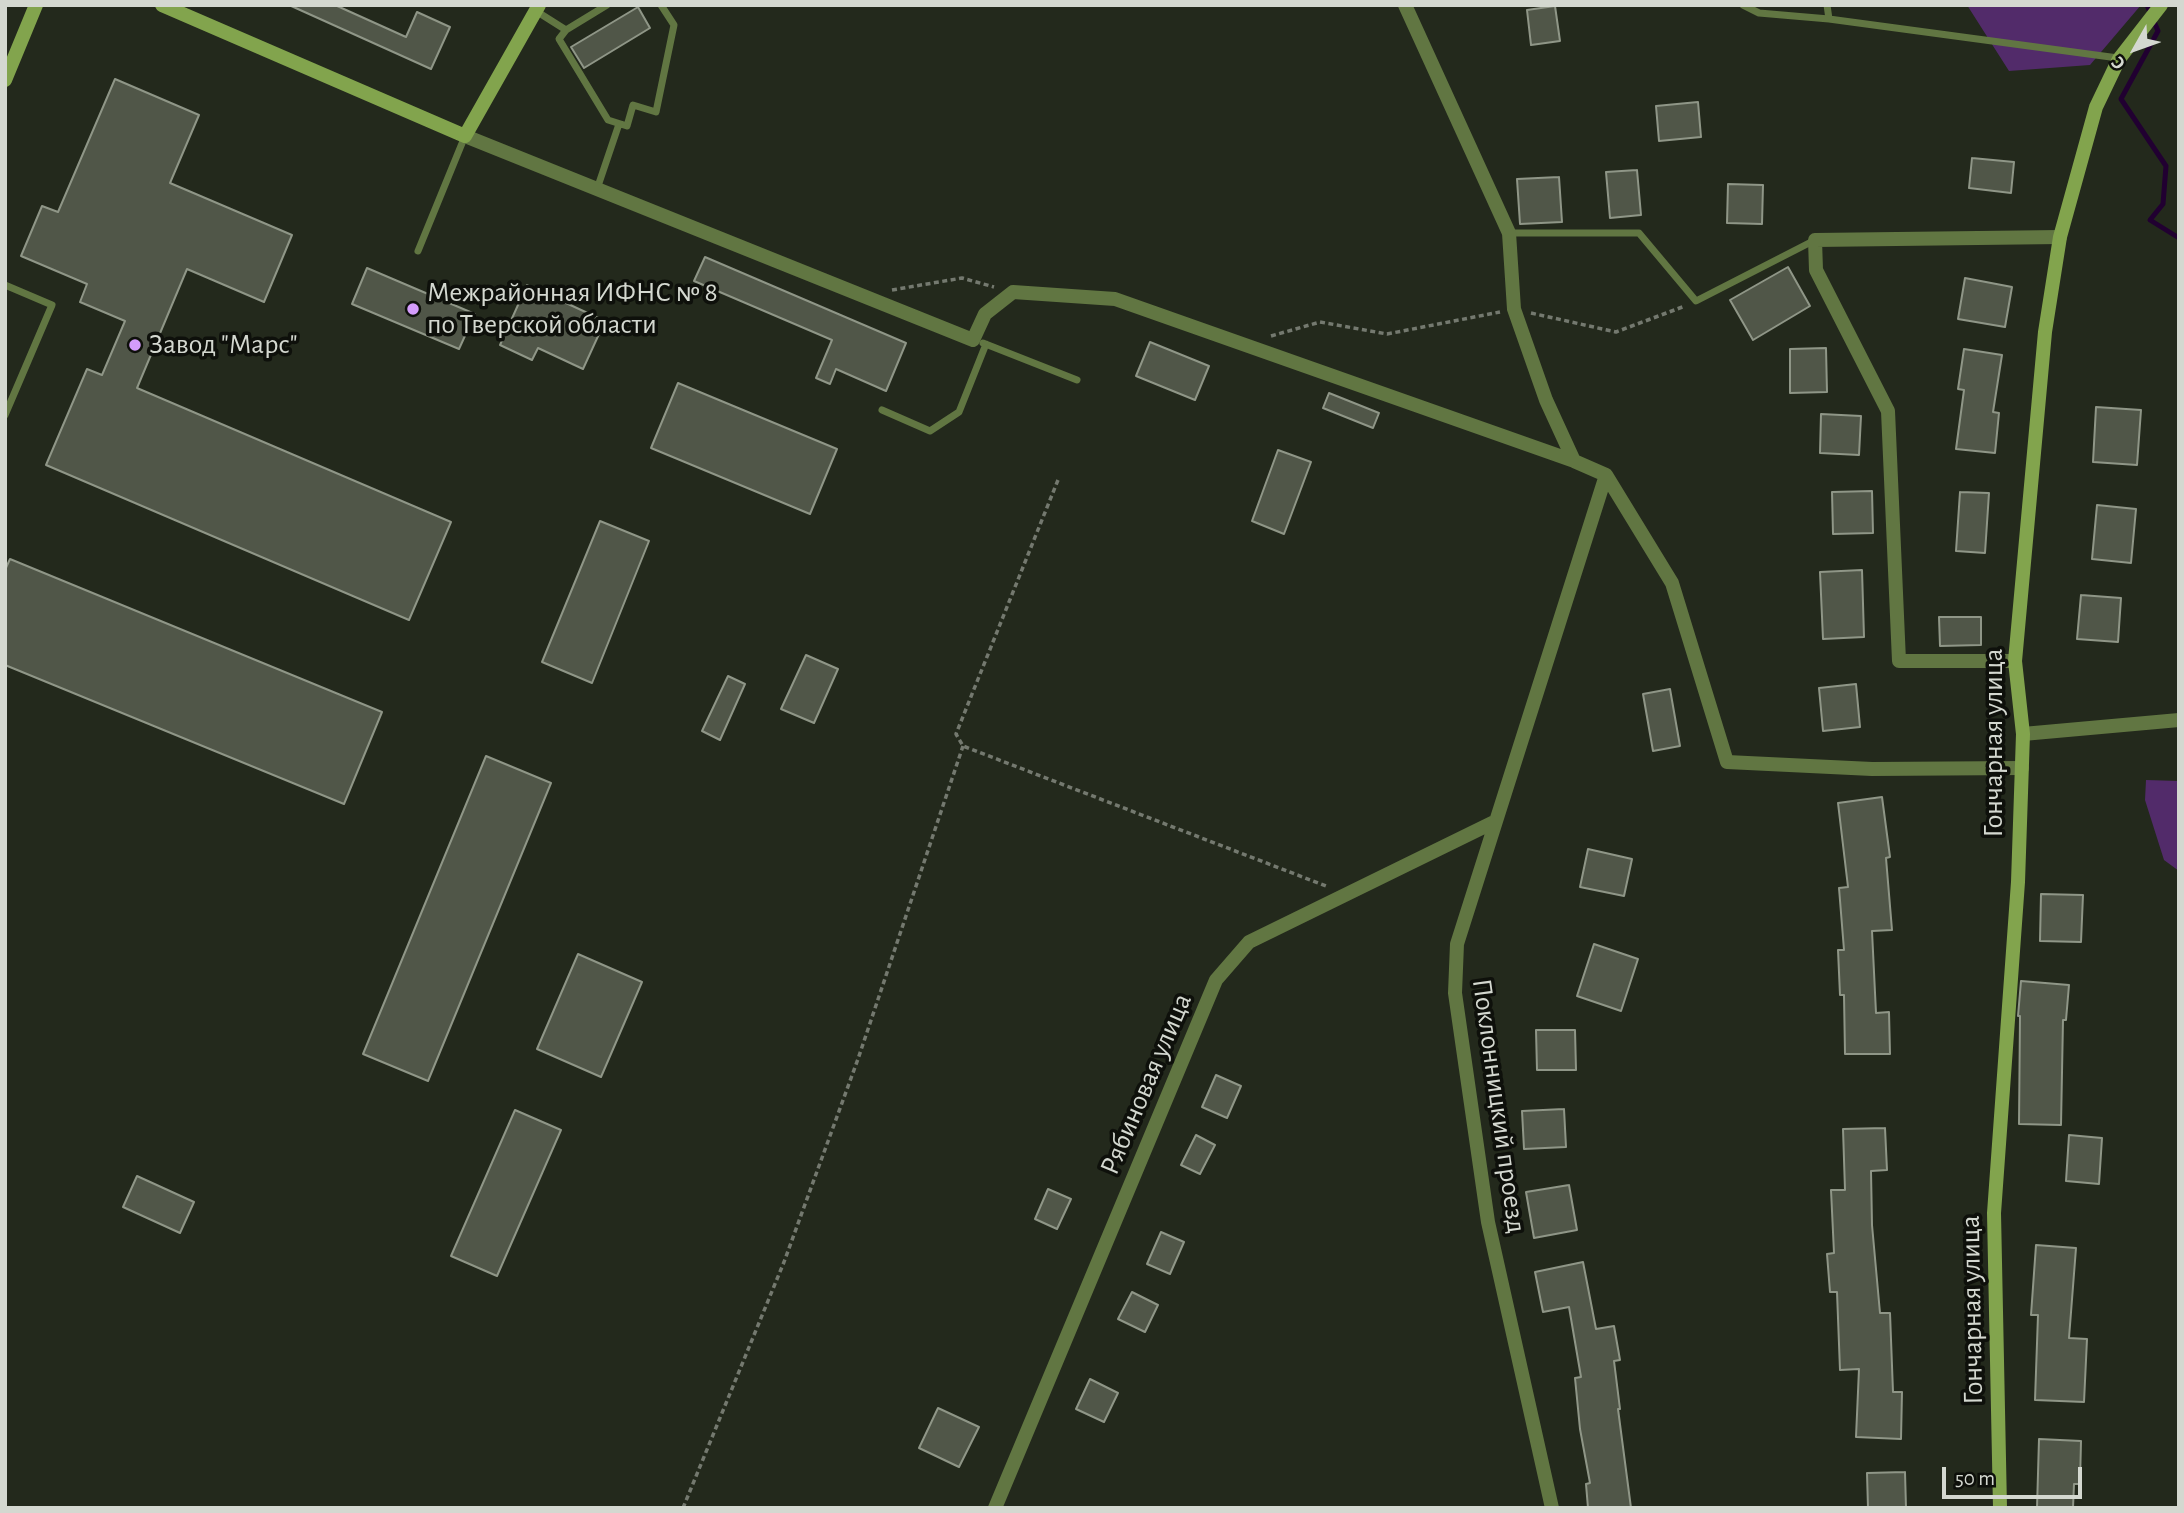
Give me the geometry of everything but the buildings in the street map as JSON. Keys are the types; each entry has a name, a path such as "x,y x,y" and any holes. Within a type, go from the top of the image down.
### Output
{"street":[{"path":"5,79 36,5"},
{"path":"162,5 465,136 979,342 985,314 1013,292 1115,299 1574,461 1606,475 1672,583 1727,762 1872,769 2022,768"},
{"path":"1405,5 1509,233 1514,309 1546,400 1574,461"},
{"name":"Гончарная улица","path":"2000,1508 1994,1213 2018,882 2022,734 2015,661 2045,332 2060,237 2096,107 2119,59 2161,5"},
{"path":"465,136 538,8"},
{"path":"2015,661 1899,661 1888,411 1816,270 1815,240 2060,237"},
{"name":"Поклонницкий проезд","path":"1552,1508 1488,1222 1455,993 1457,944 1606,475"},
{"path":"2022,734 2179,720"},
{"name":"Рябиновая улица","path":"995,1508 1216,980 1249,942 1496,821"}],"lane":[{"path":"607,5 566,30 559,40 608,120 627,126 633,106 656,112 674,24 662,5"},
{"path":"1743,5 1759,13 1829,19 2119,59"},
{"path":"1827,5 1829,19"},
{"path":"538,8 566,30"},
{"path":"597,189 618,124"},
{"path":"418,251 465,136"},
{"path":"1509,233 1639,233 1696,301 1815,240"},
{"path":"5,285 52,305 5,415"},
{"path":"882,410 930,430 959,412 979,342 1077,380"}],"path":[{"path":"861,295 962,278 1013,292"},
{"path":"1245,343 1320,322 1387,334 1514,309 1616,332 1696,301"},
{"path":"1058,480 956,734 963,746 1347,894"},
{"path":"683,1508 784,1262 854,1072 963,746"}],"shaded area":[{"path":"1967,5 2141,5 2090,65 2009,71"},
{"path":"2146,780 2179,781 2179,871 2164,860 2145,800"}],"waterway":[{"path":"2147,5 2158,31 2121,99 2166,166 2163,204 2150,220 2179,238"}],"place":[{"name":"Межрайонная ИФНС № 8 по Тверской области","path":"413,309"},
{"name":"Завод \"Марс\"","path":"135,345"}]}
